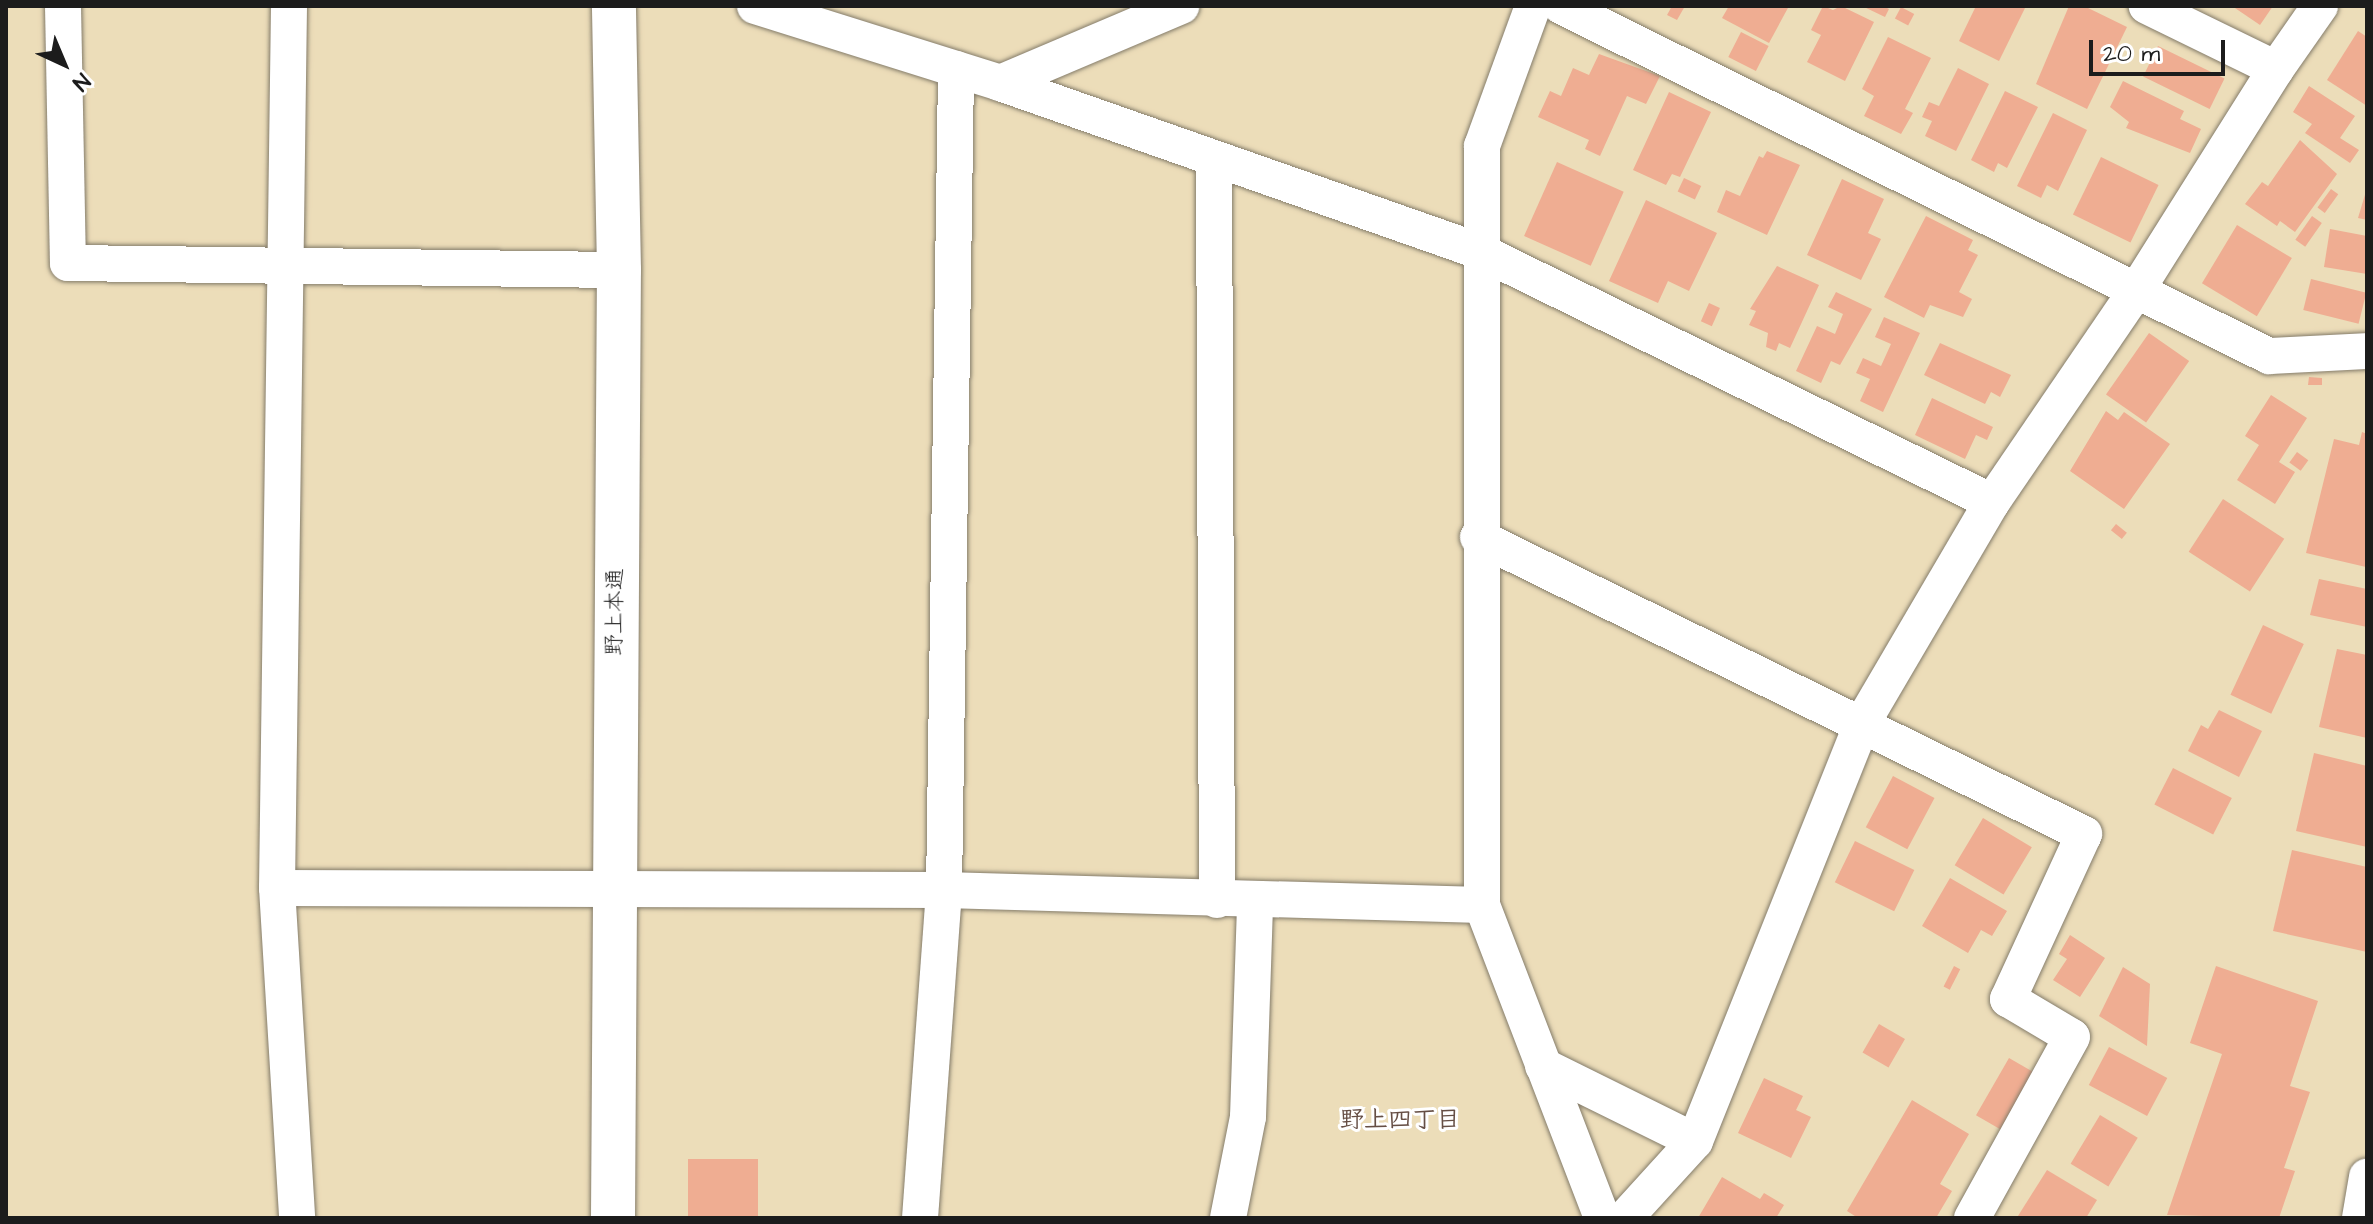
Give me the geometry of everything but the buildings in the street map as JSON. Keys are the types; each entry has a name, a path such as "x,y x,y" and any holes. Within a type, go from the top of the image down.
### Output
{"street":[{"path":"63,6 68,263 619,270"},
{"path":"289,6 277,888 297,1218"},
{"name":"野上本通","path":"613,1218 612,886 619,270 614,6"},
{"path":"755,6 1000,83 1479,251 1992,502"},
{"path":"1000,83 1181,6"},
{"path":"1533,6 1482,146 1478,537 1482,905 1602,1218"},
{"path":"1561,6 2138,288 2269,356 2367,351"},
{"path":"2147,6 2276,69"},
{"path":"1625,1218 1695,1141 1861,725 1992,502 2138,288 2276,69 2320,6"},
{"path":"920,1218 944,890 956,69"},
{"path":"1214,159 1217,900"},
{"path":"1478,537 2084,834 2008,999 2072,1037 1972,1218"},
{"path":"277,888 612,886 944,890 1255,902 1482,905"},
{"path":"1228,1218 1248,1117 1255,902"},
{"path":"1543,1066 1695,1141"},
{"path":"2360,1218 2367,1177"}],"district":[{"name":"野上四丁目","path":"1400,1121"}]}
